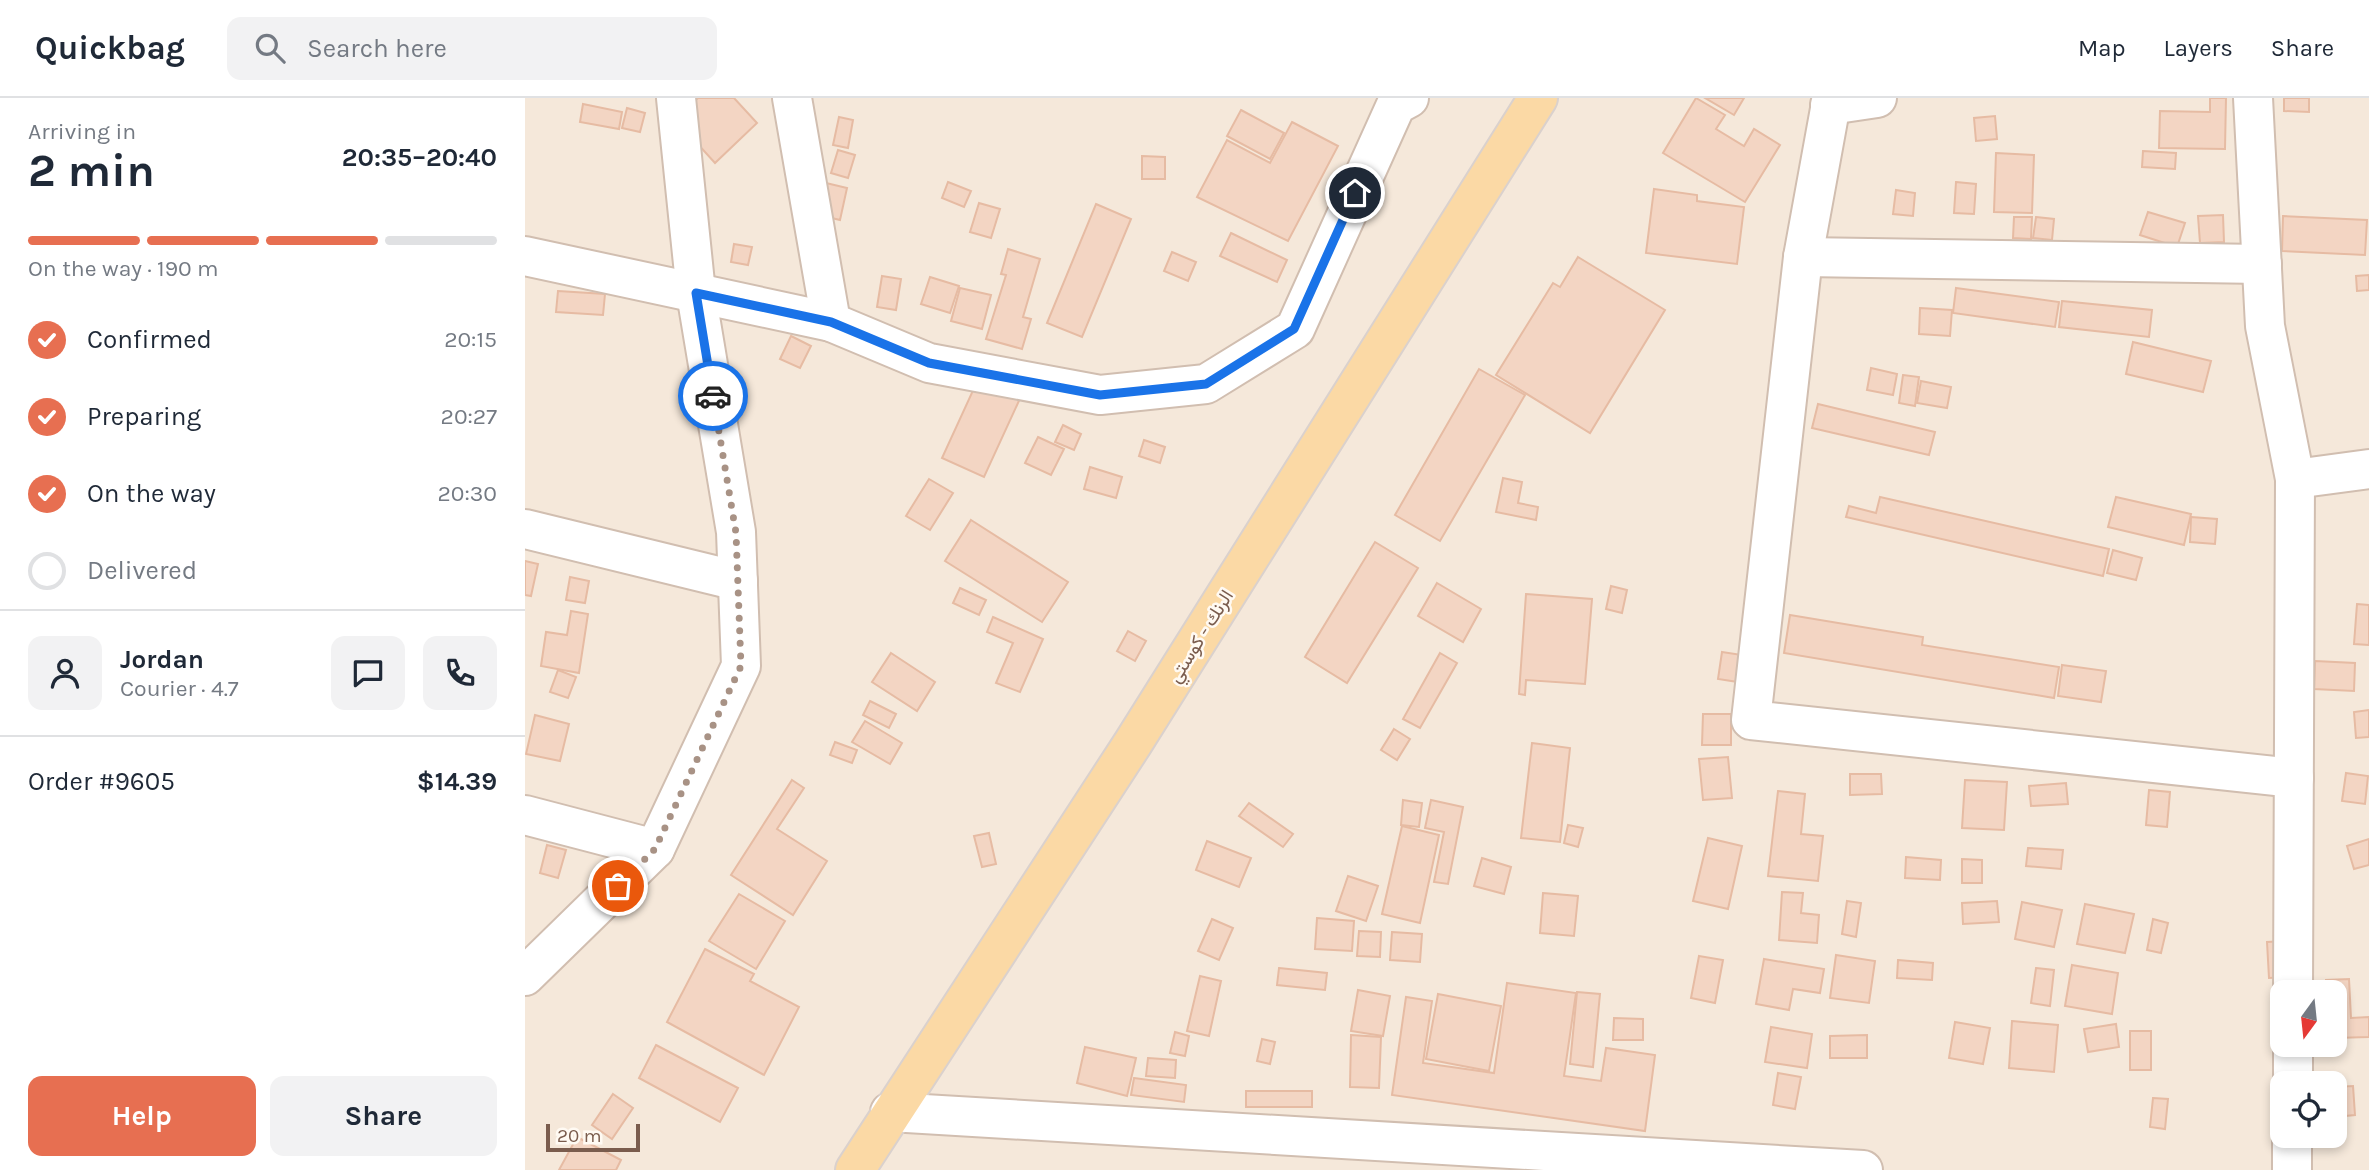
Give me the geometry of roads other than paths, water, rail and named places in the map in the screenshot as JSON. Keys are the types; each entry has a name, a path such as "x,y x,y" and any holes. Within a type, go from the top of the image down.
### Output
{"main road":[{"name":"الرنك - كوستي","path":"855,1170 890,1112 1133,743 1531,99"}],"street":[{"path":"525,976 655,849 741,666 736,533 696,293 676,98"},
{"path":"792,98 831,322"},
{"path":"525,256 831,322 929,363 1100,395 1206,384 1294,329 1396,105 1409,98"},
{"path":"1877,98 1831,101 1803,257 1751,720 2294,778"},
{"path":"2253,98 2265,326 2295,479 2293,980"},
{"path":"1803,257 2262,264"},
{"path":"2295,479 2369,470"},
{"path":"525,529 738,581"},
{"path":"525,816 655,849"},
{"path":"890,1112 1328,1155 1863,1170"},
{"path":"2292,1170 2293,1148"}]}
